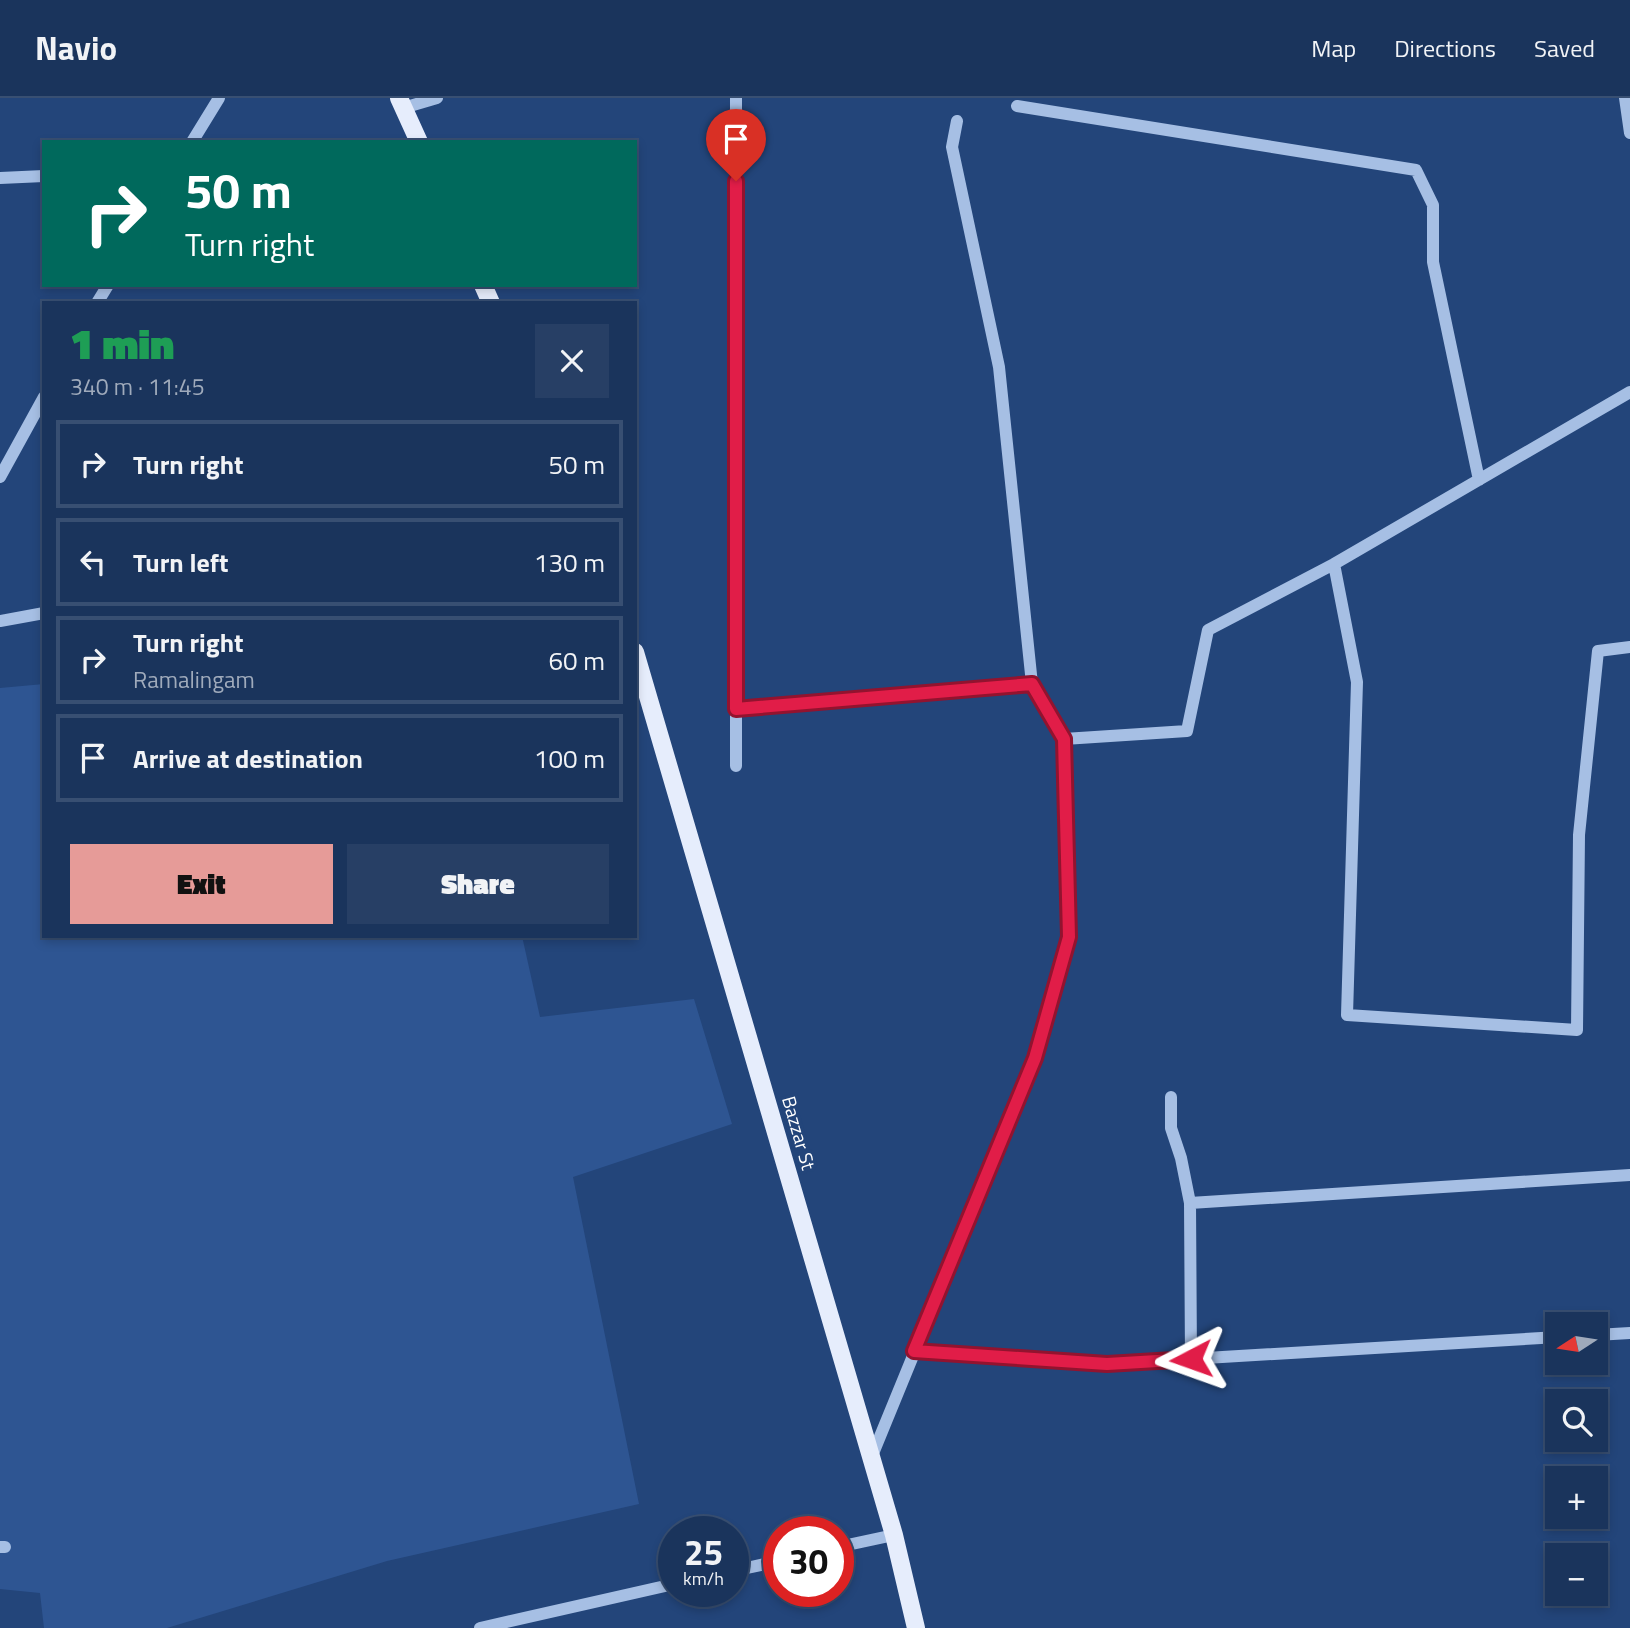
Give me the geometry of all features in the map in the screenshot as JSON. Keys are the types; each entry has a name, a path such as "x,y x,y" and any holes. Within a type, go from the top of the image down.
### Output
{"main road":[{"path":"401,103 418,140"},
{"name":"Bazzar St","path":"637,659 872,1457 916,1628"}],"street":[{"path":"193,140 219,98"},
{"path":"401,103 438,98"},
{"path":"736,98 736,766"},
{"path":"1626,98 1630,133"},
{"path":"1017,106 1416,170 1433,205 1433,262 1479,480"},
{"path":"872,1457 1035,1058 1069,937 1064,739 1032,684 999,367 953,147 957,121"},
{"path":"0,178 42,176"},
{"path":"1064,739 1187,731 1208,629 1335,564 1630,392"},
{"path":"0,477 42,401"},
{"path":"1335,564 1357,682 1347,1014 1577,1030 1579,835 1598,651 1630,647"},
{"path":"0,621 42,613"},
{"path":"736,709 1032,684"},
{"path":"1171,1097 1171,1128 1181,1158 1190,1203 1191,1359"},
{"path":"1190,1203 1630,1175"},
{"path":"1608,1335 1630,1334"},
{"path":"914,1351 1107,1364 1545,1338"},
{"path":"854,1544 894,1535"},
{"path":"480,1628 529,1623 658,1588"}],"shaded area":[{"path":"42,684 42,938 522,938 540,1017 694,999 732,1124 573,1177 639,1504 387,1561 167,1628 44,1628 40,1593 0,1589 0,688"}],"route":[{"path":"736,181 736,709 1032,684 1064,739 1069,937 1035,1058 914,1351 1107,1364 1191,1359"}]}
